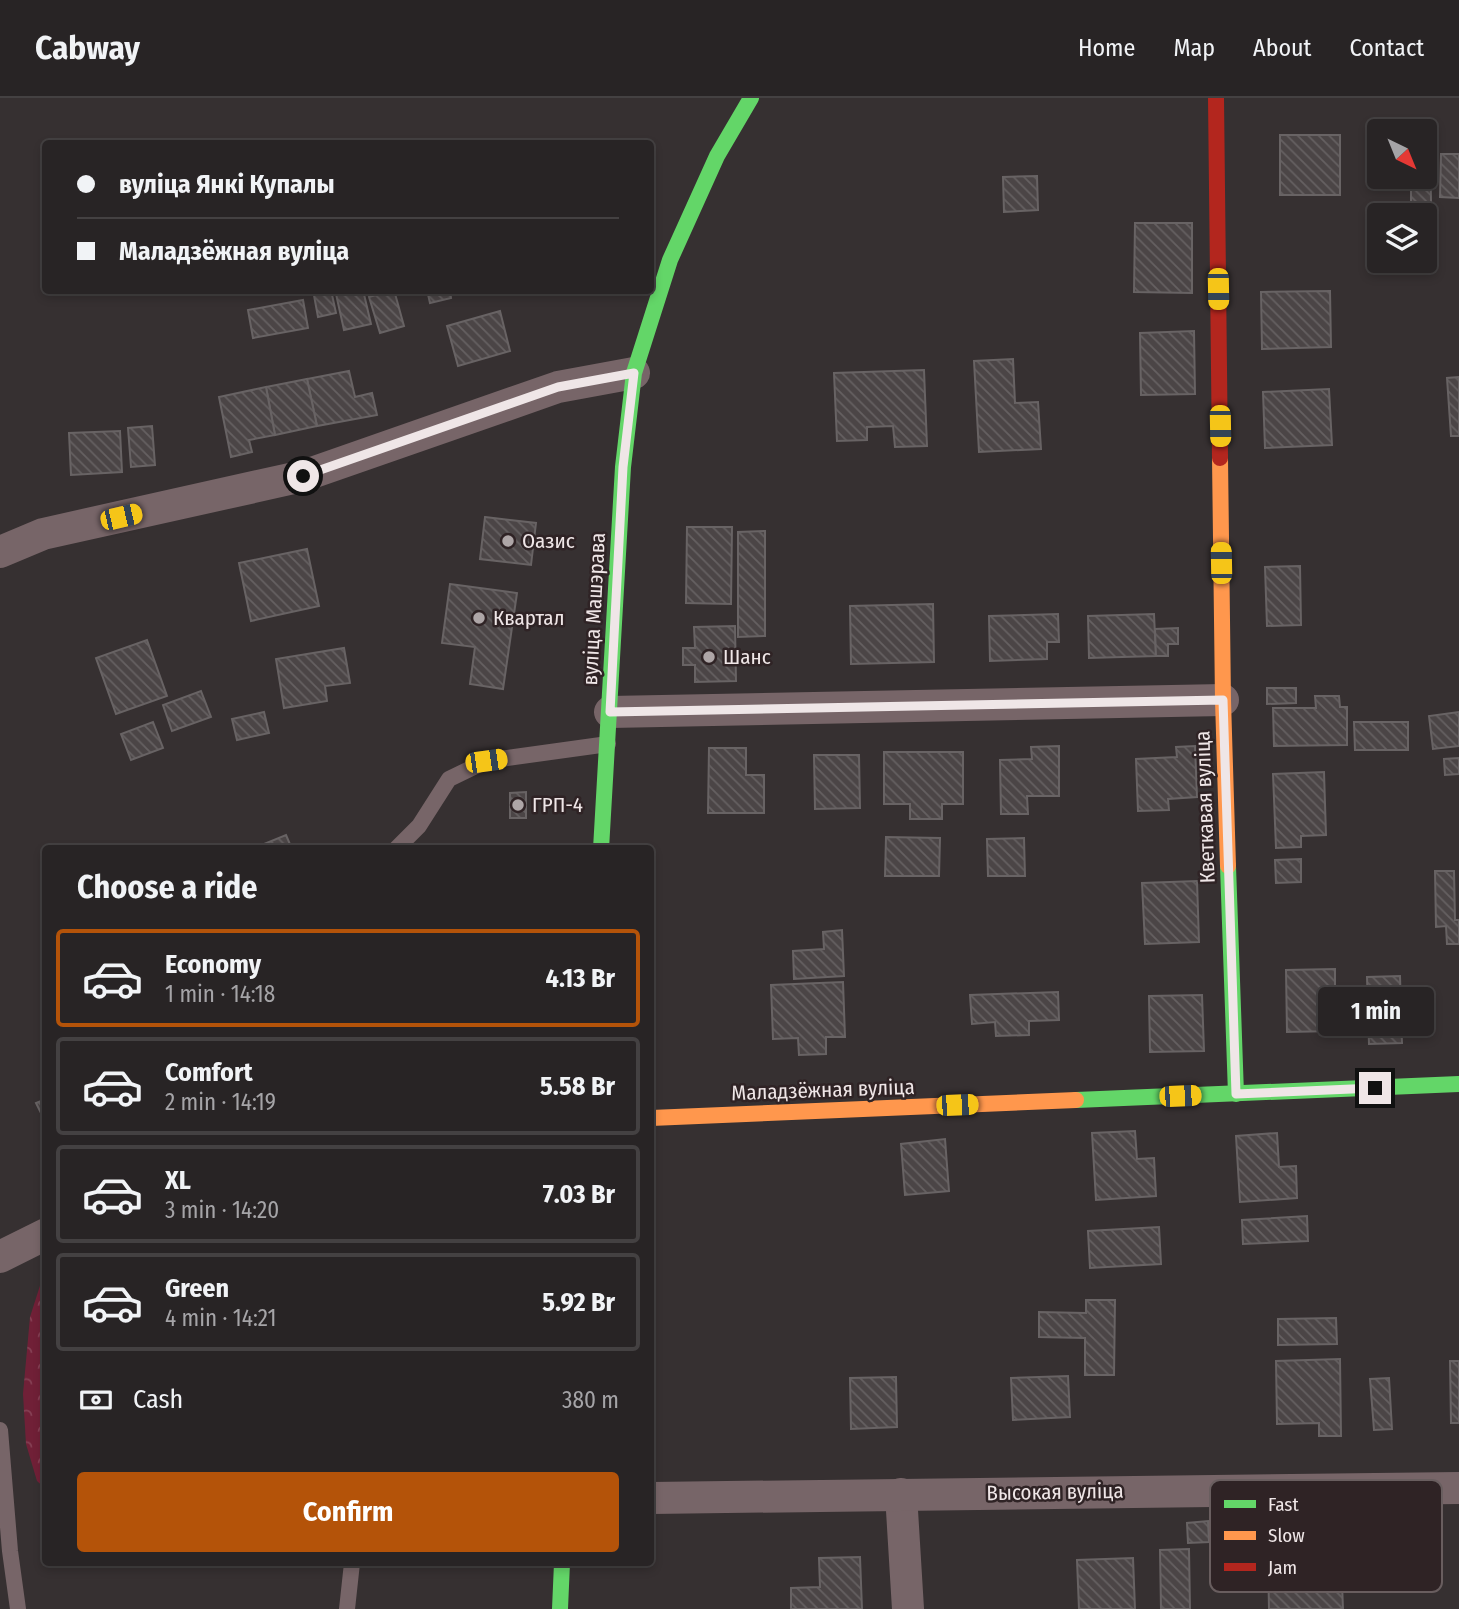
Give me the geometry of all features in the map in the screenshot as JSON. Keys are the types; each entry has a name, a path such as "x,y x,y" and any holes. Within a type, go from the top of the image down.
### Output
{"street":[{"name":"вуліца Машэрава","path":"601,845 623,467 634,373 670,260 717,156 751,98"},
{"name":"Кветкавая вуліца","path":"1216,98 1223,700 1236,1094"},
{"path":"0,552 43,534 303,476 558,387 634,373"},
{"path":"610,712 1223,700"},
{"name":"Маладзёжная вуліца","path":"654,1118 1459,1084"},
{"path":"0,1257 42,1236"},
{"name":"Высокая вуліца","path":"654,1498 1210,1491"},
{"path":"901,1494 908,1609"},
{"path":"560,1609 562,1566"}],"lane":[{"path":"400,845 419,826 449,779 486,761 608,744"},
{"path":"0,1430 5,1553 18,1609"},
{"path":"347,1609 352,1566"}],"green space":[{"path":"42,1279 42,1485 37,1481 26,1444 23,1394 30,1317"}],"building":[{"path":"1280,135 1340,135 1340,195 1280,195"},
{"path":"1441,154 1459,154 1459,198 1440,197"},
{"path":"1037,176 1038,210 1004,212 1003,177"},
{"path":"1411,189 1431,189 1431,202 1411,202"},
{"path":"1135,223 1192,223 1192,293 1134,292"},
{"path":"1330,291 1331,347 1262,349 1261,292"},
{"path":"314,294 332,294 336,313 318,317"},
{"path":"336,294 364,294 371,324 344,330"},
{"path":"395,294 404,326 380,333 369,297"},
{"path":"428,294 450,294 451,298 430,303"},
{"path":"303,300 308,328 253,338 248,310"},
{"path":"500,311 510,351 458,366 447,326"},
{"path":"1194,331 1195,394 1141,395 1140,333"},
{"path":"1013,359 1015,403 1038,402 1041,449 979,452 974,361"},
{"path":"924,370 927,446 895,447 893,426 867,427 867,440 837,441 834,373"},
{"path":"349,371 355,397 372,393 377,415 317,426 307,379"},
{"path":"1459,377 1459,436 1451,436 1447,378"},
{"path":"307,379 317,426 275,435 266,387"},
{"path":"266,387 275,435 249,440 252,452 231,457 219,397"},
{"path":"1329,389 1332,445 1265,448 1263,392"},
{"path":"152,426 155,465 131,467 128,428"},
{"path":"120,431 122,472 71,475 69,433"},
{"name":"Оазис","path":"485,517 536,523 531,565 480,559"},
{"path":"687,527 732,527 731,604 686,603"},
{"path":"765,531 765,636 738,637 738,532"},
{"path":"307,549 319,606 251,621 239,563"},
{"path":"1300,566 1301,625 1267,626 1265,567"},
{"name":"Квартал","path":"450,584 517,593 503,689 470,684 475,647 442,643"},
{"path":"933,604 934,662 851,664 850,606"},
{"path":"1058,614 1059,642 1047,642 1047,659 990,661 989,616"},
{"path":"1154,614 1156,656 1089,658 1088,616"},
{"name":"Шанс","path":"735,626 736,681 695,682 695,665 683,665 683,648 695,648 694,627"},
{"path":"1178,628 1178,644 1168,644 1168,656 1156,656 1155,629"},
{"path":"147,640 167,696 116,714 96,658"},
{"path":"344,648 350,683 325,686 327,701 284,708 276,659"},
{"path":"1267,688 1296,688 1296,703 1267,704"},
{"path":"201,691 211,717 172,731 163,705"},
{"path":"1315,696 1339,696 1340,707 1347,707 1347,745 1274,746 1273,708 1316,708"},
{"path":"264,712 269,733 237,740 232,719"},
{"path":"1459,712 1459,746 1433,749 1429,716"},
{"path":"153,722 163,748 131,760 121,734"},
{"path":"1354,722 1408,722 1408,750 1355,750"},
{"path":"1059,746 1059,796 1027,796 1028,814 1001,814 1000,760 1032,759 1031,747"},
{"path":"1195,746 1197,797 1168,799 1169,810 1138,811 1136,759 1177,757 1176,747"},
{"path":"709,748 746,748 746,775 764,775 764,813 708,813"},
{"path":"884,752 963,752 963,804 942,804 942,819 910,819 910,804 884,804"},
{"path":"814,755 859,755 860,808 815,809"},
{"path":"1459,758 1459,774 1445,775 1444,759"},
{"path":"1324,772 1326,835 1301,836 1301,847 1276,848 1273,774"},
{"name":"ГРП-4","path":"526,792 526,818 510,818 510,793"},
{"path":"286,835 290,845 262,845"},
{"path":"886,837 940,838 939,876 885,876"},
{"path":"1024,838 1025,876 988,876 987,839"},
{"path":"1301,859 1301,882 1276,883 1275,860"},
{"path":"1435,871 1454,871 1455,920 1459,920 1459,944 1447,944 1446,926 1436,927"},
{"path":"1197,881 1199,942 1145,944 1142,883"},
{"path":"842,930 844,976 794,979 793,951 824,949 823,932"},
{"path":"1335,969 1335,989 1347,989 1347,1009 1335,1009 1335,1031 1287,1032 1286,970"},
{"path":"1400,976 1402,1043 1369,1044 1367,977"},
{"path":"843,982 845,1037 826,1037 826,1054 799,1055 798,1038 773,1039 771,985"},
{"path":"1058,992 1059,1020 1029,1021 1029,1035 996,1036 995,1022 972,1024 970,995"},
{"path":"1202,995 1204,1051 1150,1052 1149,996"},
{"path":"42,1101 42,1115 36,1103"},
{"path":"1135,1131 1137,1159 1154,1158 1156,1196 1096,1200 1092,1133"},
{"path":"1277,1133 1279,1167 1296,1166 1297,1198 1240,1202 1236,1136"},
{"path":"945,1139 949,1191 905,1195 901,1144"},
{"path":"1307,1216 1308,1241 1243,1244 1242,1220"},
{"path":"1159,1227 1161,1264 1090,1268 1088,1231"},
{"path":"1086,1300 1115,1300 1114,1375 1085,1375 1085,1338 1039,1337 1039,1312 1086,1313"},
{"path":"1336,1318 1337,1344 1278,1345 1278,1319"},
{"path":"1340,1359 1341,1436 1319,1436 1319,1423 1277,1424 1276,1361"},
{"path":"1450,1361 1459,1361 1459,1423 1451,1423"},
{"path":"1068,1376 1070,1417 1013,1420 1011,1378"},
{"path":"896,1377 897,1427 851,1429 850,1378"},
{"path":"1389,1378 1392,1429 1374,1430 1370,1379"},
{"path":"1208,1521 1209,1542 1188,1543 1187,1523"},
{"path":"1189,1549 1190,1609 1161,1609 1160,1550"},
{"path":"860,1557 862,1609 791,1609 791,1588 820,1587 819,1558"},
{"path":"1133,1558 1135,1609 1079,1609 1077,1560"},
{"path":"1269,1592 1342,1592 1343,1609 1269,1609"}],"traffic: fast":[{"path":"601,845 623,467 634,373 670,260 717,156 751,98"},
{"path":"1228,866 1236,1094"},
{"path":"1076,1100 1459,1084"},
{"path":"560,1609 562,1566"}],"traffic: slow":[{"path":"1220,458 1228,866"},
{"path":"654,1118 1076,1100"}],"traffic: jam":[{"path":"1216,98 1220,458"}],"place":[{"name":"Оазис","path":"508,541"},
{"name":"Квартал","path":"479,618"},
{"name":"Шанс","path":"709,657"},
{"name":"ГРП-4","path":"518,805"}],"route":[{"path":"303,476 558,387 634,373 623,467 610,712 1223,700 1236,1094 1375,1088"}]}
